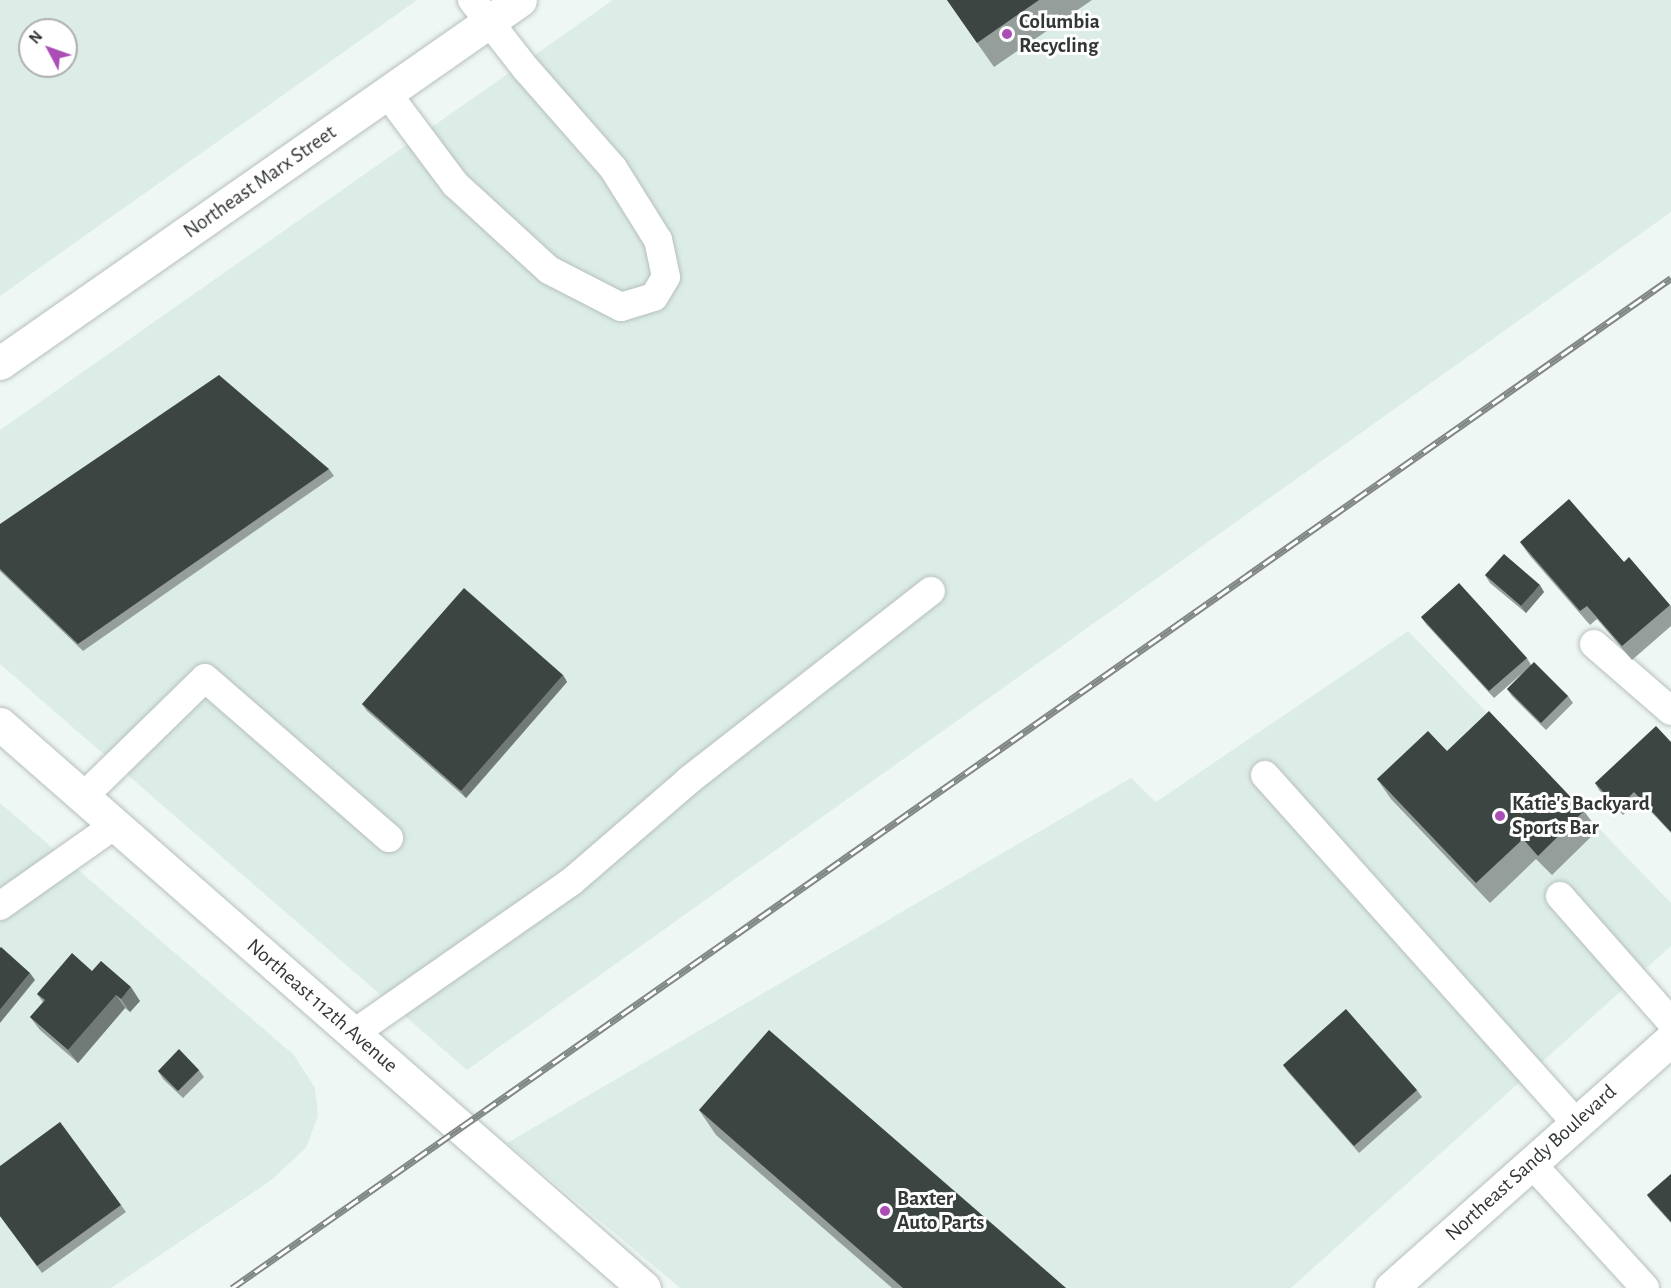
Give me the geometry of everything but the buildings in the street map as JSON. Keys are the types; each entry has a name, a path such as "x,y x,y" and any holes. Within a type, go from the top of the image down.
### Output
{"street":[{"name":"Northeast Marx Street","path":"0,363 387,93 481,11 520,0"},
{"name":"Northeast 112th Avenue","path":"0,724 644,1288"},
{"name":"Northeast Sandy Boulevard","path":"1391,1288 1671,1039"}],"lane":[{"path":"387,93 455,184 549,270 621,307 654,297 666,277 658,240 613,168 526,69 481,11"},
{"path":"353,1034 571,882 689,780 931,591"},
{"path":"1594,644 1671,711"},
{"path":"83,797 205,678 389,838"},
{"path":"1265,775 1575,1123"},
{"path":"0,906 115,825"},
{"path":"1560,896 1671,1022"},
{"path":"1531,1163 1645,1288"}],"shaded area":[{"path":"0,0 417,0 0,296"},
{"path":"613,0 1671,0 1671,212 467,1070 0,664 0,430"},
{"path":"1408,631 1671,903 1671,946 1291,1288 680,1288 507,1143 1131,778 1156,802"},
{"path":"0,803 294,1055 315,1088 318,1116 306,1148 270,1181 111,1288 0,1288"}],"railway":[{"path":"232,1288 1671,278"}],"place":[{"name":"Columbia Recycling","path":"1007,34"},
{"name":"Katie's Backyard Sports Bar","path":"1500,816"},
{"name":"Baxter Auto Parts","path":"885,1211"}]}
